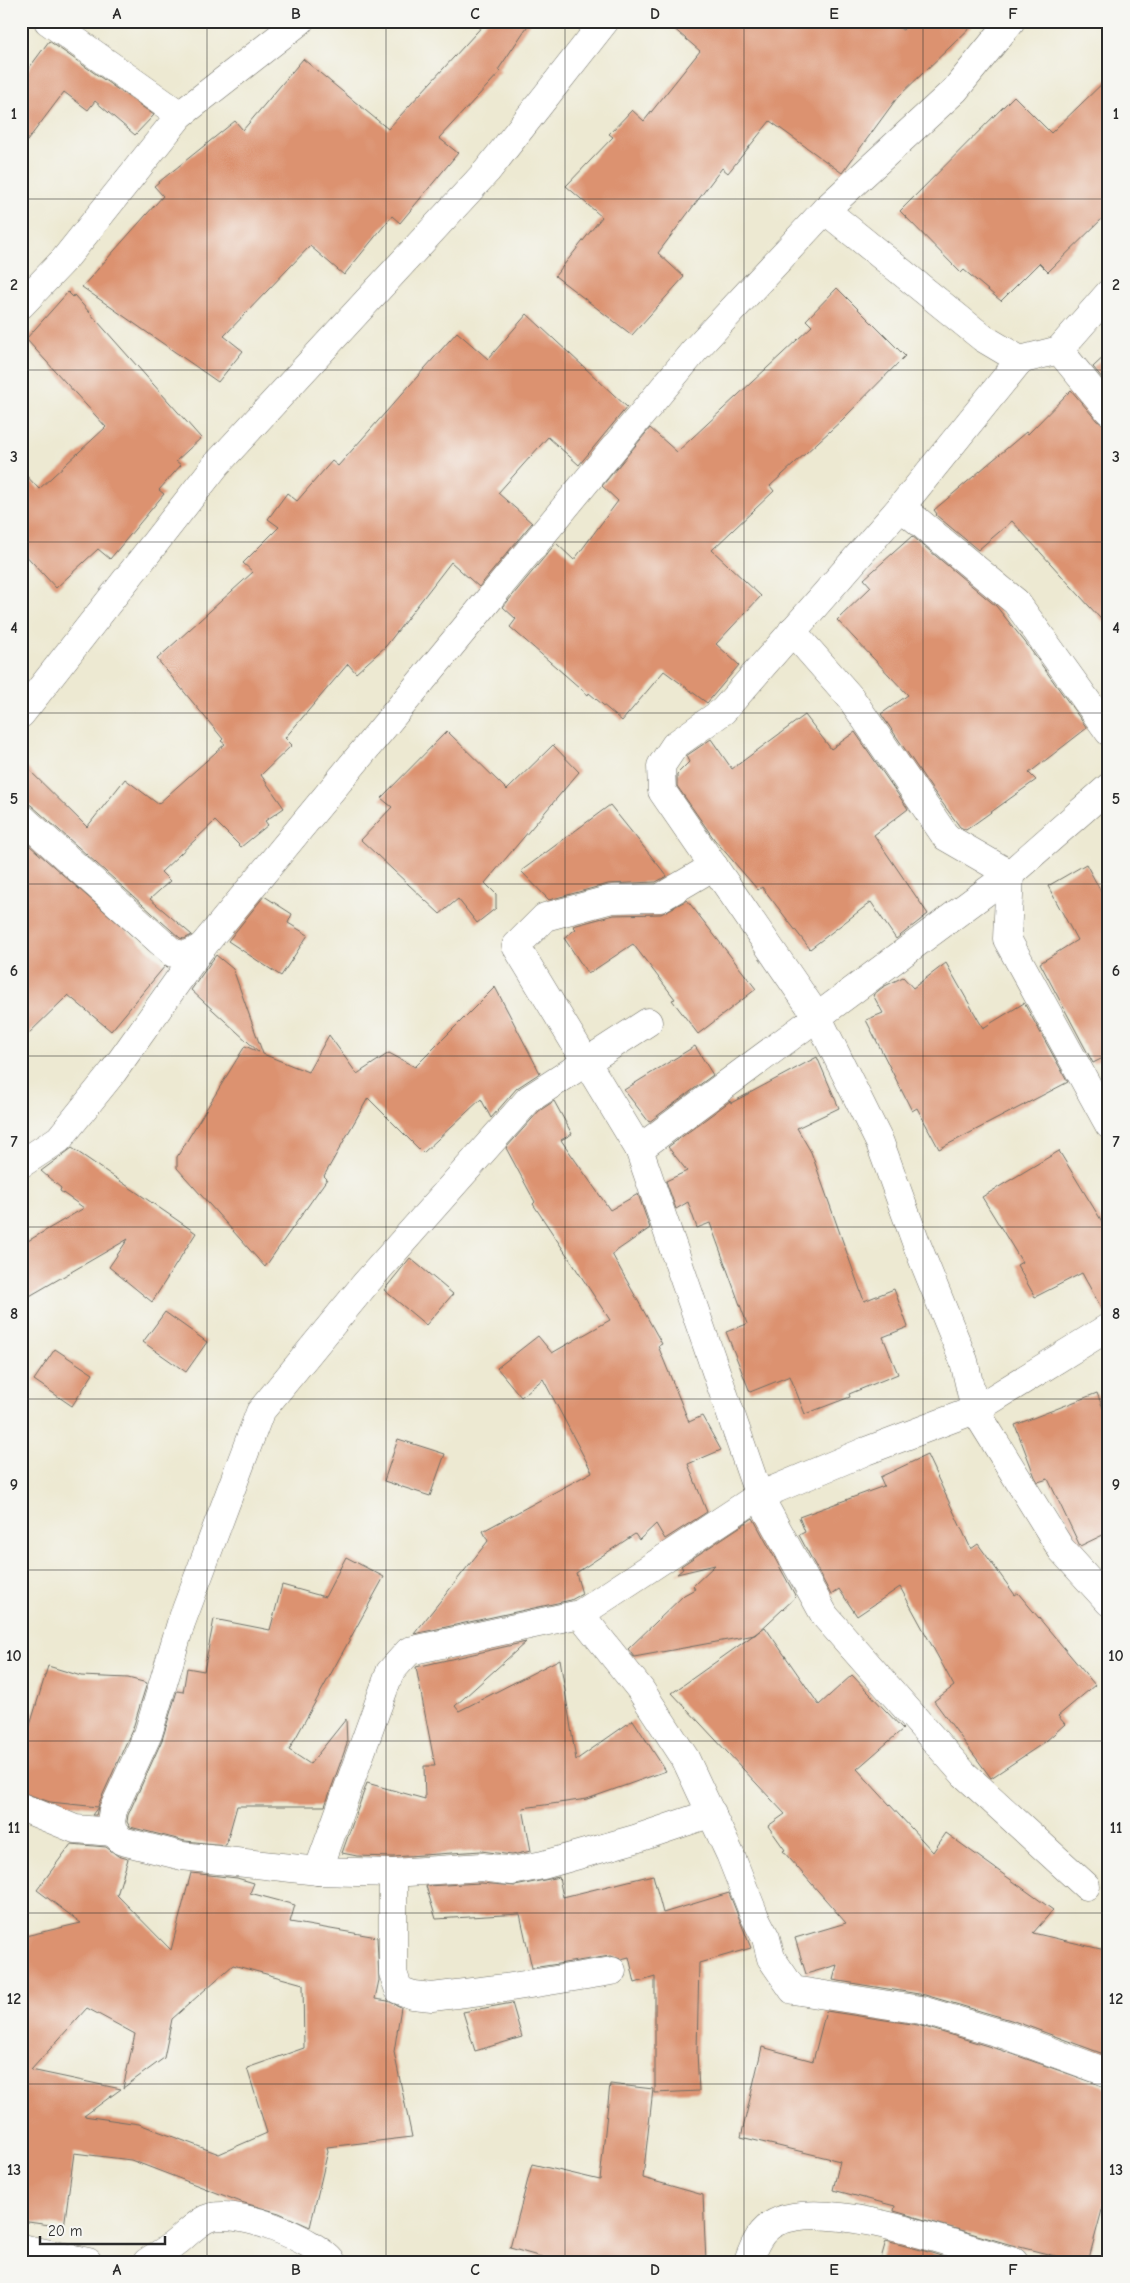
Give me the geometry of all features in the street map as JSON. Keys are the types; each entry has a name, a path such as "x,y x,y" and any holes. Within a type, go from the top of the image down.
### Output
{"street":[{"path":"48,21 180,115"},
{"path":"21,306 64,260 180,115 300,21"},
{"path":"21,714 216,465 487,171 605,21"},
{"path":"21,1164 59,1139 112,1072 202,947 694,351 825,210 955,90 1012,21"},
{"path":"825,210 983,338 1020,360"},
{"path":"1109,293 1059,350 1020,360 901,507 723,711 675,745 661,766 662,790 818,1018 880,1143 917,1245 964,1361 975,1410 1061,1549 1109,1602"},
{"path":"1059,350 1109,411"},
{"path":"901,507 984,578 1016,602 1109,732"},
{"path":"792,631 850,697 946,838 1010,874"},
{"path":"639,1149 1010,874 1109,787"},
{"path":"21,817 173,952 187,955 202,947"},
{"path":"714,866 660,898 612,899 545,917 516,946 639,1149 759,1496 825,1616 964,1774 1086,1886"},
{"path":"1010,874 1007,939 1109,1125"},
{"path":"648,1022 529,1099 366,1283 260,1412 182,1623 148,1734 113,1810 111,1822 113,1832 122,1841 182,1856 318,1871 393,1873 482,1867 512,1871 543,1865 635,1839 712,1813"},
{"path":"318,1871 390,1672 409,1652 580,1614 759,1496 866,1451 975,1410 1109,1327"},
{"path":"580,1614 640,1689 685,1758 712,1813 755,1917 766,1938 771,1958 793,1990 922,2010 1006,2034 1109,2073"},
{"path":"21,1807 75,1829 113,1832"},
{"path":"393,1873 393,1973 399,1990 413,1995 432,1997 505,1988 612,1971"},
{"path":"147,2262 173,2246 206,2220 220,2215 287,2231 324,2252 332,2262"},
{"path":"748,2262 756,2240 768,2228 780,2220 810,2215 865,2219 1014,2262"},
{"path":"21,2248 88,2262"}],"building":[{"path":"487,21 531,21 498,70 501,71 439,138 458,153 400,223 392,216 344,275 310,246 224,336 243,351 218,382 82,287 163,196 154,186 235,121 243,130 303,59 388,129"},
{"path":"665,21 885,21 903,30 911,21 977,21 897,98 842,173 770,121 728,173 722,168 658,253 684,277 632,335 555,276 602,217 566,186 613,137 609,134 632,110 644,121 700,51"},
{"path":"49,41 154,115 135,135 95,101 88,110 64,92 21,149 21,79"},
{"path":"1109,77 1109,212 1048,272 1039,263 1001,301 964,270 961,273 900,211 1014,96 1051,133"},
{"path":"837,288 905,356 842,420 770,486 774,491 712,550 761,596 716,644 739,665 707,703 664,671 622,721 589,693 588,695 510,627 516,619 503,607 556,543 574,560 618,501 602,486 650,428 677,452 812,326 806,320"},
{"path":"68,292 73,297 74,295 201,438 176,461 181,465 159,490 164,494 110,559 98,549 56,588 21,550 21,470 39,489 106,427 26,339"},
{"path":"527,314 627,407 579,465 548,437 498,493 532,523 479,587 451,562 386,646 356,673 348,664 285,738 292,745 261,775 284,808 265,821 268,825 241,847 215,821 161,872 170,881 150,899 192,935 184,939 180,938 31,805 21,802 21,762 87,827 125,779 158,804 225,744 221,741 223,739 157,659 253,572 243,563 279,527 268,519 287,493 297,501 332,461 338,466 457,332 488,359"},
{"path":"1109,352 1109,386 1093,367"},
{"path":"1071,390 1097,421 1109,426 1109,628 1012,521 978,550 936,515 934,510 1026,432 1028,434"},
{"path":"912,536 996,606 1025,642 1087,728 1029,773 1036,780 966,830 960,827 932,789 881,714 908,695 837,620 871,587 864,579"},
{"path":"805,715 831,749 855,732 908,809 874,835 928,914 896,939 871,902 810,949 762,887 758,890 714,839 677,786 677,774 689,762 686,756 711,739 732,769"},
{"path":"447,731 507,790 553,745 579,772 485,883 496,894 496,908 477,923 458,899 440,914 361,840 392,807 381,798"},
{"path":"610,805 667,876 656,882 608,884 549,900 521,871"},
{"path":"21,838 168,967 165,966 111,1031 68,995 21,1041"},
{"path":"1086,864 1109,906 1109,1055 1093,1063 1040,963 1077,940 1048,886"},
{"path":"264,896 292,914 288,923 308,935 281,976 228,941"},
{"path":"687,900 756,989 698,1034 672,1000 675,999 633,944 588,974 564,938 576,929 573,926 614,915 661,914"},
{"path":"216,955 233,969 263,1054 308,1072 329,1035 357,1074 389,1053 415,1067 495,987 540,1073 517,1088 491,1118 481,1099 423,1153 368,1098 324,1176 327,1179 265,1267 177,1168 177,1157 245,1046 259,1052 191,990"},
{"path":"946,963 983,1028 1024,1003 1068,1082 939,1149 917,1108 912,1111 866,1020 883,1013 873,995 883,987 903,977 913,988"},
{"path":"695,1046 713,1075 649,1122 624,1090"},
{"path":"817,1057 839,1108 797,1128 811,1152 864,1301 894,1289 908,1327 883,1337 898,1374 849,1394 850,1397 805,1414 790,1376 750,1392 726,1332 747,1324 710,1223 697,1228 688,1202 676,1209 666,1181 687,1171 668,1147 730,1101 731,1103"},
{"path":"554,1101 572,1134 561,1140 610,1210 638,1194 650,1228 612,1254 662,1344 658,1346 689,1422 702,1416 721,1450 688,1464 707,1512 665,1539 656,1524 639,1540 635,1534 576,1573 582,1594 571,1600 414,1634 488,1541 483,1531 592,1472 543,1379 521,1397 497,1368 538,1336 552,1353 610,1320 533,1204 535,1202 506,1148 539,1111"},
{"path":"72,1148 196,1233 152,1302 109,1267 128,1239 21,1301 21,1245 84,1208 60,1191 61,1188 41,1171"},
{"path":"1059,1151 1109,1233 1109,1311 1104,1313 1082,1273 1035,1297 1017,1265 1022,1262 982,1197"},
{"path":"410,1258 453,1294 426,1325 384,1290"},
{"path":"165,1312 207,1342 186,1372 143,1342"},
{"path":"55,1349 93,1374 72,1406 34,1380"},
{"path":"1097,1393 1109,1423 1109,1532 1080,1546 1048,1479 1038,1482 1035,1477 1015,1425"},
{"path":"398,1439 445,1454 430,1496 384,1481"},
{"path":"927,1455 971,1549 978,1544 1015,1595 1018,1593 1095,1685 1058,1716 1065,1724 1045,1742 991,1778 934,1701 954,1686 900,1587 857,1616 839,1589 831,1595 799,1535 805,1532 799,1517 884,1486 880,1477"},
{"path":"753,1518 796,1597 755,1635 634,1657 628,1649 684,1595 695,1589 693,1586 715,1565 677,1574 683,1569 681,1566"},
{"path":"346,1557 384,1577 289,1750 310,1764 346,1719 347,1744 325,1806 237,1806 226,1845 185,1841 130,1827 127,1822 128,1815 162,1740 177,1691 183,1692 187,1668 204,1671 214,1619 270,1630 282,1585 325,1597"},
{"path":"765,1627 819,1705 852,1675 903,1729 857,1769 933,1852 946,1833 1053,1910 1033,1933 1109,1951 1109,2056 1011,2020 925,1995 833,1980 837,1965 806,1974 795,1938 846,1923 783,1851 785,1850 768,1826 785,1814 672,1693"},
{"path":"526,1642 455,1706 459,1711 560,1659 576,1760 633,1720 666,1771 587,1799 523,1808 531,1851 512,1855 481,1851 393,1857 357,1856 342,1853 367,1783 425,1799 424,1766 435,1766 416,1667"},
{"path":"48,1666 81,1676 128,1678 147,1683 133,1728 98,1807 50,1802 21,1792 21,1755"},
{"path":"98,1807 96,1815 92,1815"},
{"path":"71,1844 106,1847 118,1856 128,1859 117,1895 171,1950 191,1873 237,1878 254,1883 250,1893 295,1905 290,1922 377,1937 379,1980 375,1999 388,2001 401,2007 394,2052 412,2137 327,2147 328,2151 310,2227 279,2213 241,2202 131,2160 74,2153 64,2227 21,2221 21,1937 81,1923 37,1890","holes":["233,1965 303,1984 304,2048 247,2068 267,2133 219,2154 139,2124 84,2116 121,2089 31,2070 87,2008 135,2034 123,2088 164,2058 172,2019"]},
{"path":"653,1875 663,1913 729,1893 751,1948 699,1963 697,2052 699,2091 655,2093 655,1977 635,1983 629,1957 621,1959 610,1956 532,1968 520,1914 436,1919 426,1886 481,1883 515,1886 559,1877 563,1897"},
{"path":"512,2003 522,2037 475,2051 463,2012"},
{"path":"826,2011 918,2025 1001,2050 1109,2088 1109,2184 1088,2262 1079,2262 1012,2245 894,2211 895,2206 833,2190 840,2161 741,2137 762,2047 813,2061"},
{"path":"610,2084 653,2089 643,2178 703,2195 706,2262 559,2262 510,2248 532,2164 600,2180"},
{"path":"886,2241 925,2251 960,2262 880,2262"}]}
